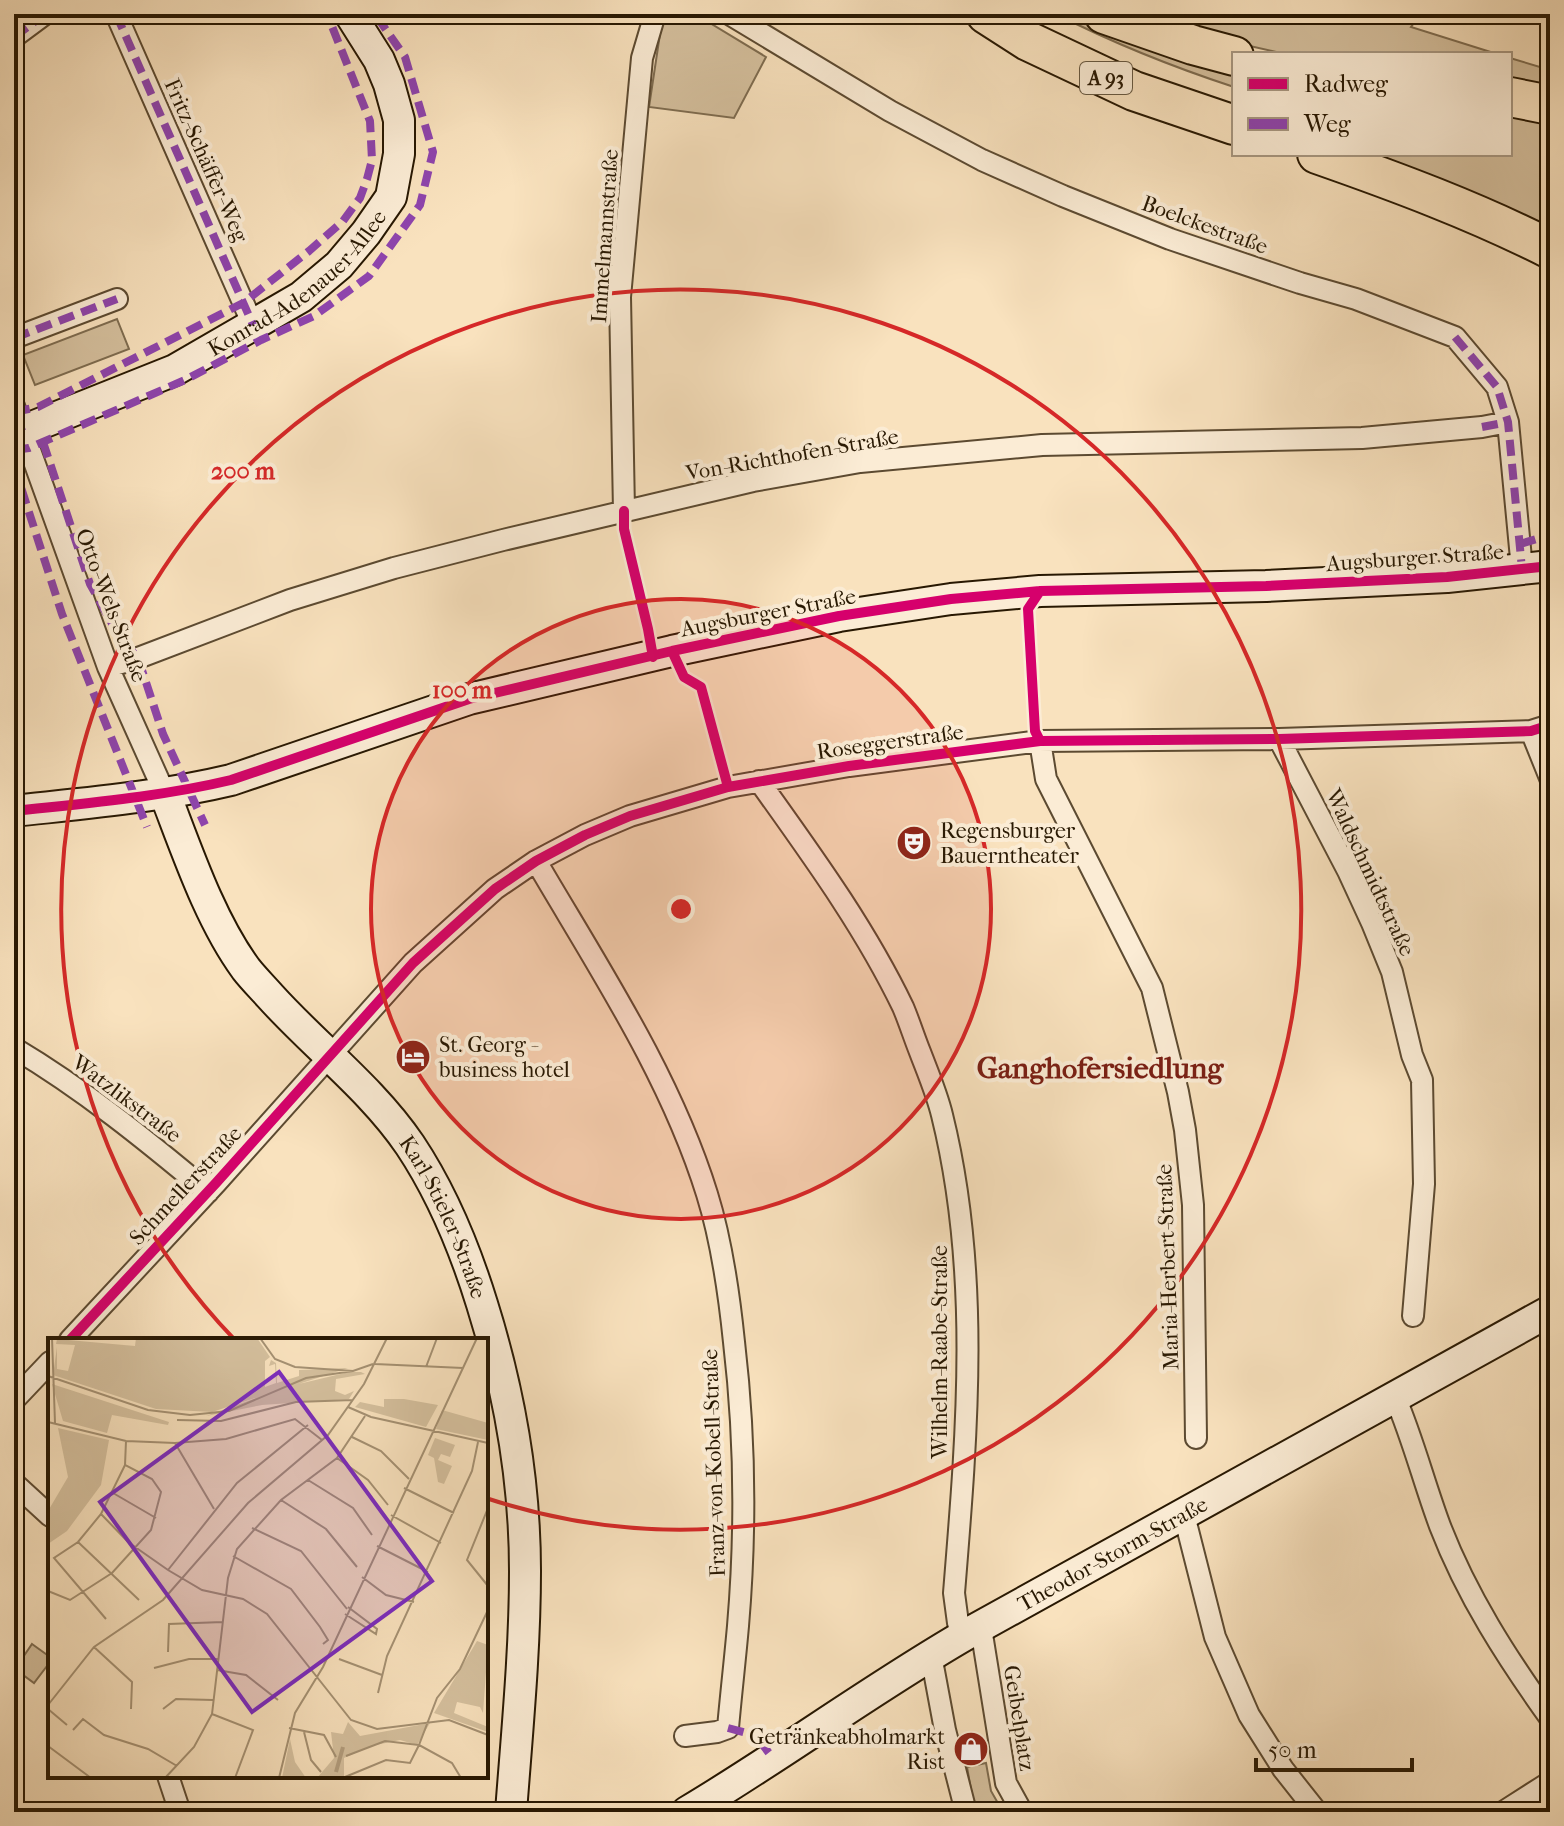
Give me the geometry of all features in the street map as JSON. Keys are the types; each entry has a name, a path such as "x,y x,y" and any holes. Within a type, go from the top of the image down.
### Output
{"highway":[{"name":"A 93","path":"986,14 1028,41 1134,91 1232,124"},
{"path":"1104,14 1232,55"},
{"path":"1512,97 1550,105"},
{"path":"1323,156 1422,191 1550,249"}],"street":[{"path":"14,37 45,14"},
{"name":"Fritz-Schäffer-Weg","path":"116,14 253,325"},
{"name":"Konrad-Adenauer-Allee","path":"17,423 175,370 301,297 339,265 366,233 391,197 399,154 399,120 379,60 350,14"},
{"name":"Immelmannstraße","path":"624,511 620,297 642,58 655,14"},
{"name":"Boelckestraße","path":"729,14 890,111 996,166 1170,239 1356,299 1455,337 1497,387 1508,422 1536,568"},
{"path":"14,338 117,299"},
{"name":"Von-Richthofen-Straße","path":"108,667 290,600 394,568 753,481 860,462 1042,445 1362,438 1508,422"},
{"name":"Otto-Wels-Straße","path":"17,423 108,667 165,794"},
{"name":"Augsburger Straße","path":"14,811 165,794 231,780 469,699 672,651 839,616 951,599 1040,591 1281,585 1447,577 1536,568"},
{"path":"1541,728 1550,778"},
{"name":"Roseggerstraße","path":"329,1056 413,963 495,889 536,861 630,816 728,787 849,766 1040,741 1279,739 1541,728"},
{"name":"Waldschmidtstraße","path":"1279,739 1372,923 1392,972 1412,1055 1422,1080 1424,1184 1413,1316"},
{"name":"Maria-Herbert-Straße","path":"1040,741 1046,779 1152,988 1178,1092 1193,1205 1196,1438"},
{"name":"Wilhelm-Raabe-Straße","path":"759,781 835,888 877,956 904,1010 941,1112 962,1222 967,1290 966,1409 954,1593 958,1623 973,1632"},
{"name":"Karl-Stieler-Straße","path":"165,794 219,924 246,969 391,1120 417,1156 467,1257 495,1347 512,1420 521,1490 525,1570 511,1812"},
{"name":"Franz-von-Kobell-Straße","path":"536,861 639,1037 672,1103 707,1194 728,1288 739,1384 742,1461 737,1639 728,1728 685,1736"},
{"name":"Watzlikstraße","path":"14,1048 100,1106 208,1192"},
{"name":"Schmellerstraße","path":"72,1338 329,1056"},
{"name":"Theodor-Storm-Straße","path":"687,1812 931,1655 1550,1311"},
{"path":"18,1390 48,1364"},
{"path":"1395,1397 1440,1525 1468,1588 1502,1650 1550,1718"},
{"path":"14,1483 48,1514"},
{"path":"1184,1515 1215,1637 1249,1715 1283,1769 1317,1812"},
{"name":"Geibelplatz","path":"973,1632 1006,1783 1022,1812"},
{"path":"931,1655 945,1730 966,1812"},
{"path":"169,1778 180,1812"},
{"path":"1503,1812 1550,1782"}],"shaded area":[{"path":"663,14 695,14 766,57 734,118 649,107"},
{"path":"1056,14 1073,14 1088,22 1232,71 1232,86 1188,71"},
{"path":"1146,14 1421,14 1411,27 1491,52 1276,52"},
{"path":"1512,59 1550,70 1550,93 1512,86"},
{"path":"1512,111 1550,119 1550,238 1365,156 1512,156"},
{"path":"117,319 129,349 35,385 23,355"},
{"path":"32,1644 48,1656 48,1665 34,1683 15,1669"},
{"path":"986,1763 991,1791 1003,1812 980,1812 973,1801 967,1767"}],"marked path":[{"path":"14,37 45,14"},
{"path":"116,14 253,325"},
{"path":"14,412 38,407 243,303 343,221 360,198 367,179 372,160 370,121 327,14"},
{"path":"14,450 29,448 185,380 314,316 369,276 420,205 433,152 405,57 375,14"},
{"path":"14,338 117,299"},
{"path":"1455,337 1497,387 1508,422 1522,569"},
{"path":"14,406 22,431"},
{"path":"1482,427 1508,422"},
{"path":"43,442 90,584 119,636 138,658 163,734 205,825"},
{"path":"14,466 62,614 147,827"},
{"path":"1520,544 1550,535"},
{"path":"728,1728 747,1733"},
{"path":"759,1740 772,1757"}],"cycle path":[{"path":"624,511 624,529 653,657"},
{"path":"14,811 150,795 231,780 469,699 672,651 839,616 951,599 1040,591 1266,586 1447,577 1550,566"},
{"path":"1040,591 1028,609 1035,731 1040,741"},
{"path":"672,651 684,677 701,687 728,787"},
{"path":"72,1338 413,963 495,889 536,861 630,816 728,787 849,766 1040,741 1279,739 1531,731 1550,725"}],"place":[{"name":"Regensburger Bauerntheater","path":"914,843"},
{"name":"St. Georg - business hotel","path":"413,1057"},
{"name":"Getränkeabholmarkt Rist","path":"971,1749"}],"district":[{"name":"Ganghofersiedlung","path":"1100,1068"}]}
